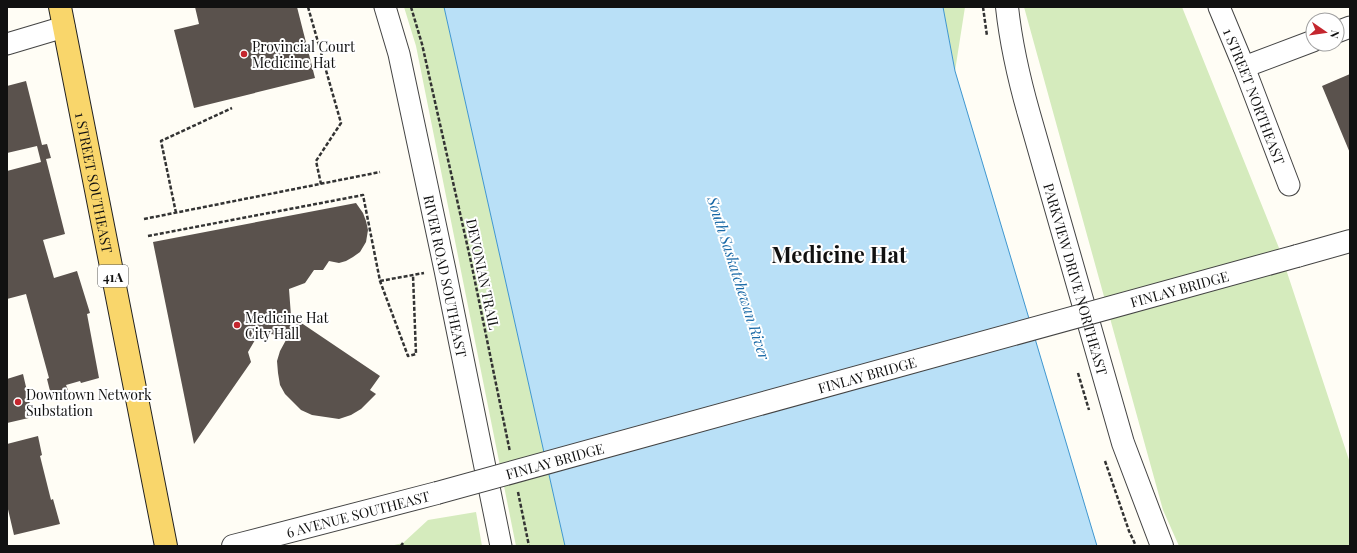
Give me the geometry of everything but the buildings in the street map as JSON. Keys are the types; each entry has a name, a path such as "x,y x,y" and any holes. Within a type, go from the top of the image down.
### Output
{"main road":[{"name":"1 STREET SOUTHEAST","path":"62,17 166,546"}],"street":[{"name":"RIVER ROAD SOUTHEAST","path":"386,7 400,62 446,277 501,546"},
{"name":"PARKVIEW DRIVE NORTHEAST","path":"1007,7 1011,40 1028,114 1123,443 1162,546"},
{"name":"1 STREET NORTHEAST","path":"1219,7 1244,67 1289,185"},
{"path":"7,44 62,17"},
{"path":"1244,67 1305,44"},
{"name":"FINLAY BRIDGE","path":"437,493 1350,241"},
{"name":"6 AVENUE SOUTHEAST","path":"233,546 437,493"}],"path":[{"path":"308,7 341,123 316,161 321,184"},
{"name":"DEVONIAN TRAIL","path":"411,7 422,44 470,254 510,454"},
{"path":"176,213 161,141 232,108"},
{"path":"144,219 380,172"},
{"path":"148,236 363,195 380,281 408,356 416,354 413,275 380,281"},
{"path":"517,485 529,546"}],"green space":[{"path":"404,7 444,7 565,546 516,546 416,46"},
{"path":"943,7 965,7 955,71"},
{"path":"1024,7 1182,7 1279,248 1350,463 1350,546 1179,546 1163,510"},
{"path":"476,512 482,546 390,546 403,543 428,520"}],"water":[{"name":"South Saskatchewan River","path":"444,7 943,7 955,71 1097,546 565,546"}],"place":[{"name":"Provincial Court Medicine Hat","path":"244,54"},
{"name":"Medicine Hat City Hall","path":"237,325"},
{"name":"Downtown Network Substation","path":"18,402"}],"district":[{"name":"Medicine Hat","path":"839,254"}]}
